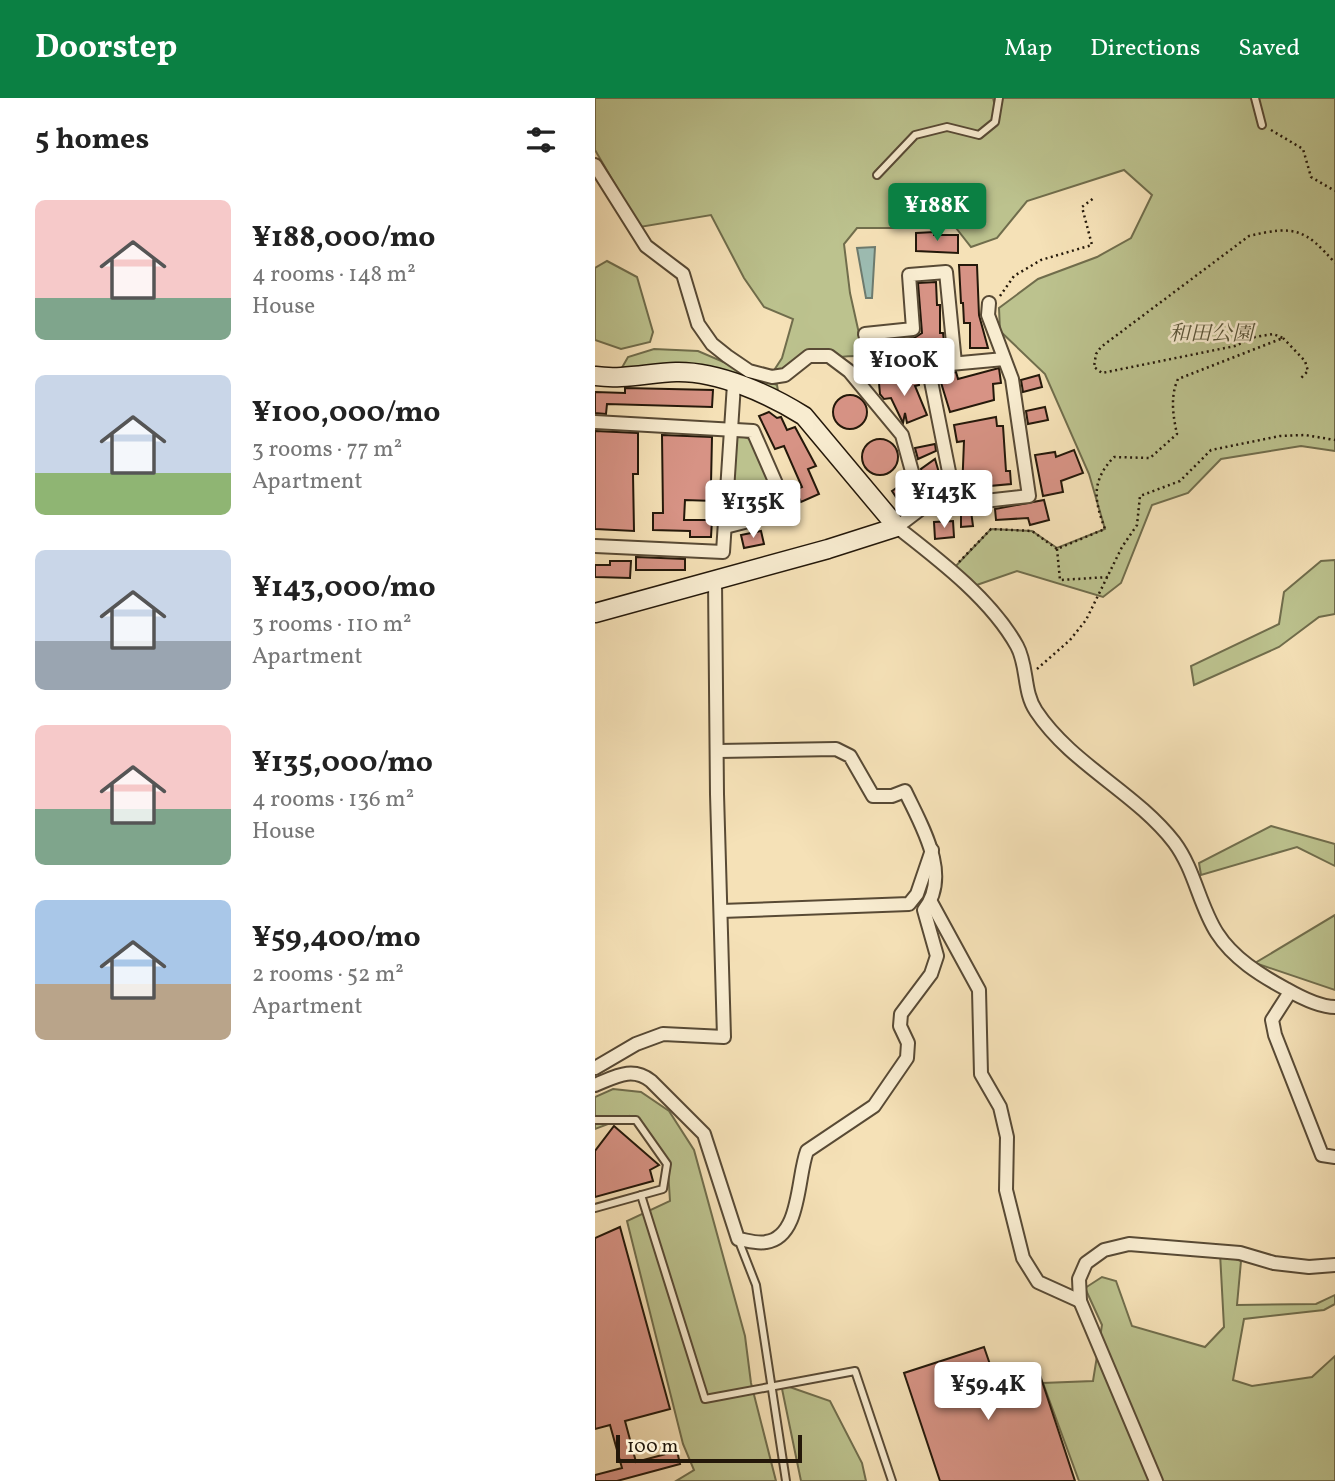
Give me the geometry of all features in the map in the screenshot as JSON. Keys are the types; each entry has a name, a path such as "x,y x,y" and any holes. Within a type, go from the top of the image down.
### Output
{"street":[{"path":"595,165 646,246 683,274 698,324 712,344 748,371 772,377 785,376 809,356 828,356 849,371 902,435 922,508"},
{"path":"955,363 946,272 909,275 912,329 865,334 875,371 1004,359"},
{"path":"595,613 897,527 922,508 955,502 1029,496 1012,379 988,315 989,303"},
{"path":"928,366 955,502"},
{"path":"595,376 611,379 701,373 784,403 804,415 897,527 952,570 1016,645 1024,662 1035,710 1049,727 1151,814 1176,845 1192,872 1216,932 1238,958 1290,992 1335,1007"},
{"path":"595,545 723,552 734,384"},
{"path":"595,422 754,431 788,511 725,527"},
{"path":"595,1069 636,1044 663,1034 724,1037 715,581"},
{"path":"718,751 836,749 850,756 873,796 905,791 932,850 935,863 931,902 979,990 981,1074 1000,1107 1007,1137 1006,1189 1023,1258 1038,1282 1080,1301"},
{"path":"721,911 909,904 917,894 932,850"},
{"path":"595,1085 629,1072 642,1073 694,1121 713,1153 738,1239 767,1242 783,1234 792,1220 807,1151 874,1106 907,1058 908,1043 900,1026 901,1014 932,974 937,956 924,910 931,902"},
{"path":"1290,992 1272,1020 1275,1035 1322,1155 1335,1157"},
{"path":"1156,1481 1080,1301 1079,1279 1086,1263 1104,1250 1129,1244 1240,1252 1274,1262 1309,1267 1335,1265"}],"lane":[{"path":"877,175 915,135 947,127 979,135 995,122 999,98"},
{"path":"1255,98 1262,125"},
{"path":"595,1120 636,1120 667,1164 663,1189 595,1208"},
{"path":"641,1195 705,1399 855,1371 892,1481"},
{"path":"738,1239 756,1285 786,1481"}],"path":[{"path":"1262,125 1303,149 1311,177 1335,191"},
{"path":"989,303 1005,293 1014,276 1041,260 1092,245 1082,207 1095,197"},
{"path":"1300,379 1308,371 1305,361 1283,338 1273,334 1255,337 1235,346 1102,373 1094,367 1096,354 1101,347 1249,236 1272,231 1301,232 1313,238 1335,263"},
{"path":"1056,549 1105,529 1095,501 1103,468 1114,457 1150,458 1177,434 1173,413 1174,388 1178,379 1283,338"},
{"path":"1025,675 1042,667 1086,620 1122,547 1137,525 1140,496 1180,481 1211,450 1280,436 1305,435 1335,440"},
{"path":"952,570 991,529 1032,531 1056,549 1061,580 1109,577"}],"green space":[{"name":"和田公園","path":"595,98 993,98 996,110 995,98 1335,98 1335,451 1301,446 1221,459 1188,493 1152,505 1121,583 1103,597 1017,571 968,588 952,570 991,529 1032,531 1057,548 1105,529 1089,474 1045,374 1000,331 999,308 1038,279 1097,257 1131,238 1152,195 1124,170 1027,201 997,238 971,247 949,219 904,228 857,228 844,244 850,293 864,356 817,361 771,375 782,358 793,319 764,307 744,278 711,215 640,227 595,150"},
{"path":"607,261 637,277 653,332 650,342 621,349 595,340 595,268"},
{"path":"654,349 698,351 777,385 778,391 696,364 620,371 628,357"},
{"path":"739,435 750,439 777,500 775,508 738,518 730,513 734,443"},
{"path":"1335,560 1335,614 1319,617 1279,647 1194,685 1191,666 1279,624 1284,592 1321,561"},
{"path":"1271,826 1335,844 1335,866 1297,847 1201,875 1199,863"},
{"path":"1335,915 1335,990 1255,963"},
{"path":"613,1089 641,1092 669,1111 694,1150 745,1336 751,1383 776,1481 676,1481 694,1470 683,1444 627,1221 670,1201 668,1170 629,1116 595,1129 595,1097"},
{"path":"1220,1253 1241,1261 1237,1305 1316,1304 1335,1295 1335,1304 1324,1310 1244,1319 1233,1380 1252,1386 1312,1377 1335,1356 1335,1481 1079,1481 1043,1383 1093,1381 1102,1325 1085,1288 1102,1277 1116,1281 1132,1326 1205,1347 1224,1327"},
{"path":"781,1384 830,1401 862,1463 866,1481 801,1481"}],"water":[{"path":"875,247 872,298 866,298 857,248"}],"building":[{"path":"934,232 934,235 958,235 958,253 916,251 916,233"},
{"path":"959,265 977,265 979,315 988,348 970,348 970,323 964,323"},
{"path":"936,282 937,305 940,305 940,333 943,333 945,351 881,352 881,341 914,338 922,333 918,283"},
{"path":"999,368 1001,383 993,384 994,400 950,412 939,376 956,372 958,379"},
{"path":"1039,375 1042,387 1023,392 1021,380"},
{"path":"918,376 919,385 915,386 927,415 907,423 905,413 903,423 891,398 884,399 880,394 879,383"},
{"path":"625,388 713,390 712,407 607,404 606,414 595,413 595,392 625,393"},
{"path":"850,395 862,400 867,412 862,424 850,429 838,424 833,412 838,400"},
{"path":"1045,407 1048,420 1028,424 1026,411"},
{"path":"769,412 777,418 781,417 787,430 795,427 816,466 808,469 819,494 801,502 795,490 802,487 784,446 775,449 759,416"},
{"path":"996,417 997,426 1003,426 1006,471 1010,471 1011,484 979,487 979,492 962,492 964,441 957,442 954,425"},
{"path":"595,431 638,433 638,474 633,474 634,531 595,529"},
{"path":"662,435 712,437 711,484 714,484 714,501 685,500 684,520 712,520 711,537 690,537 690,531 653,530 653,513 663,513"},
{"path":"880,439 892,445 898,457 892,469 880,475 868,469 862,457 868,445"},
{"path":"935,444 936,451 918,459 915,448"},
{"path":"1074,450 1083,473 1061,481 1063,492 1043,496 1035,455 1055,452 1056,457"},
{"path":"935,459 942,483 926,486 921,469"},
{"path":"905,482 910,496 900,503 892,491"},
{"path":"1044,500 1049,520 1030,525 1028,518 996,520 995,509"},
{"path":"971,511 973,526 961,527 961,512"},
{"path":"953,521 954,537 935,539 934,522"},
{"path":"761,531 764,544 744,548 741,535"},
{"path":"636,557 685,559 685,570 636,570"},
{"path":"610,561 631,561 630,578 595,577 595,565 610,565"},
{"path":"614,1126 659,1165 650,1170 653,1181 595,1197 595,1151"},
{"path":"620,1227 670,1409 625,1421 636,1462 677,1451 680,1464 617,1481 595,1481 595,1475 622,1468 610,1425 595,1429 595,1238"},
{"path":"984,1347 995,1379 1037,1366 1075,1481 940,1481 904,1373"}]}
